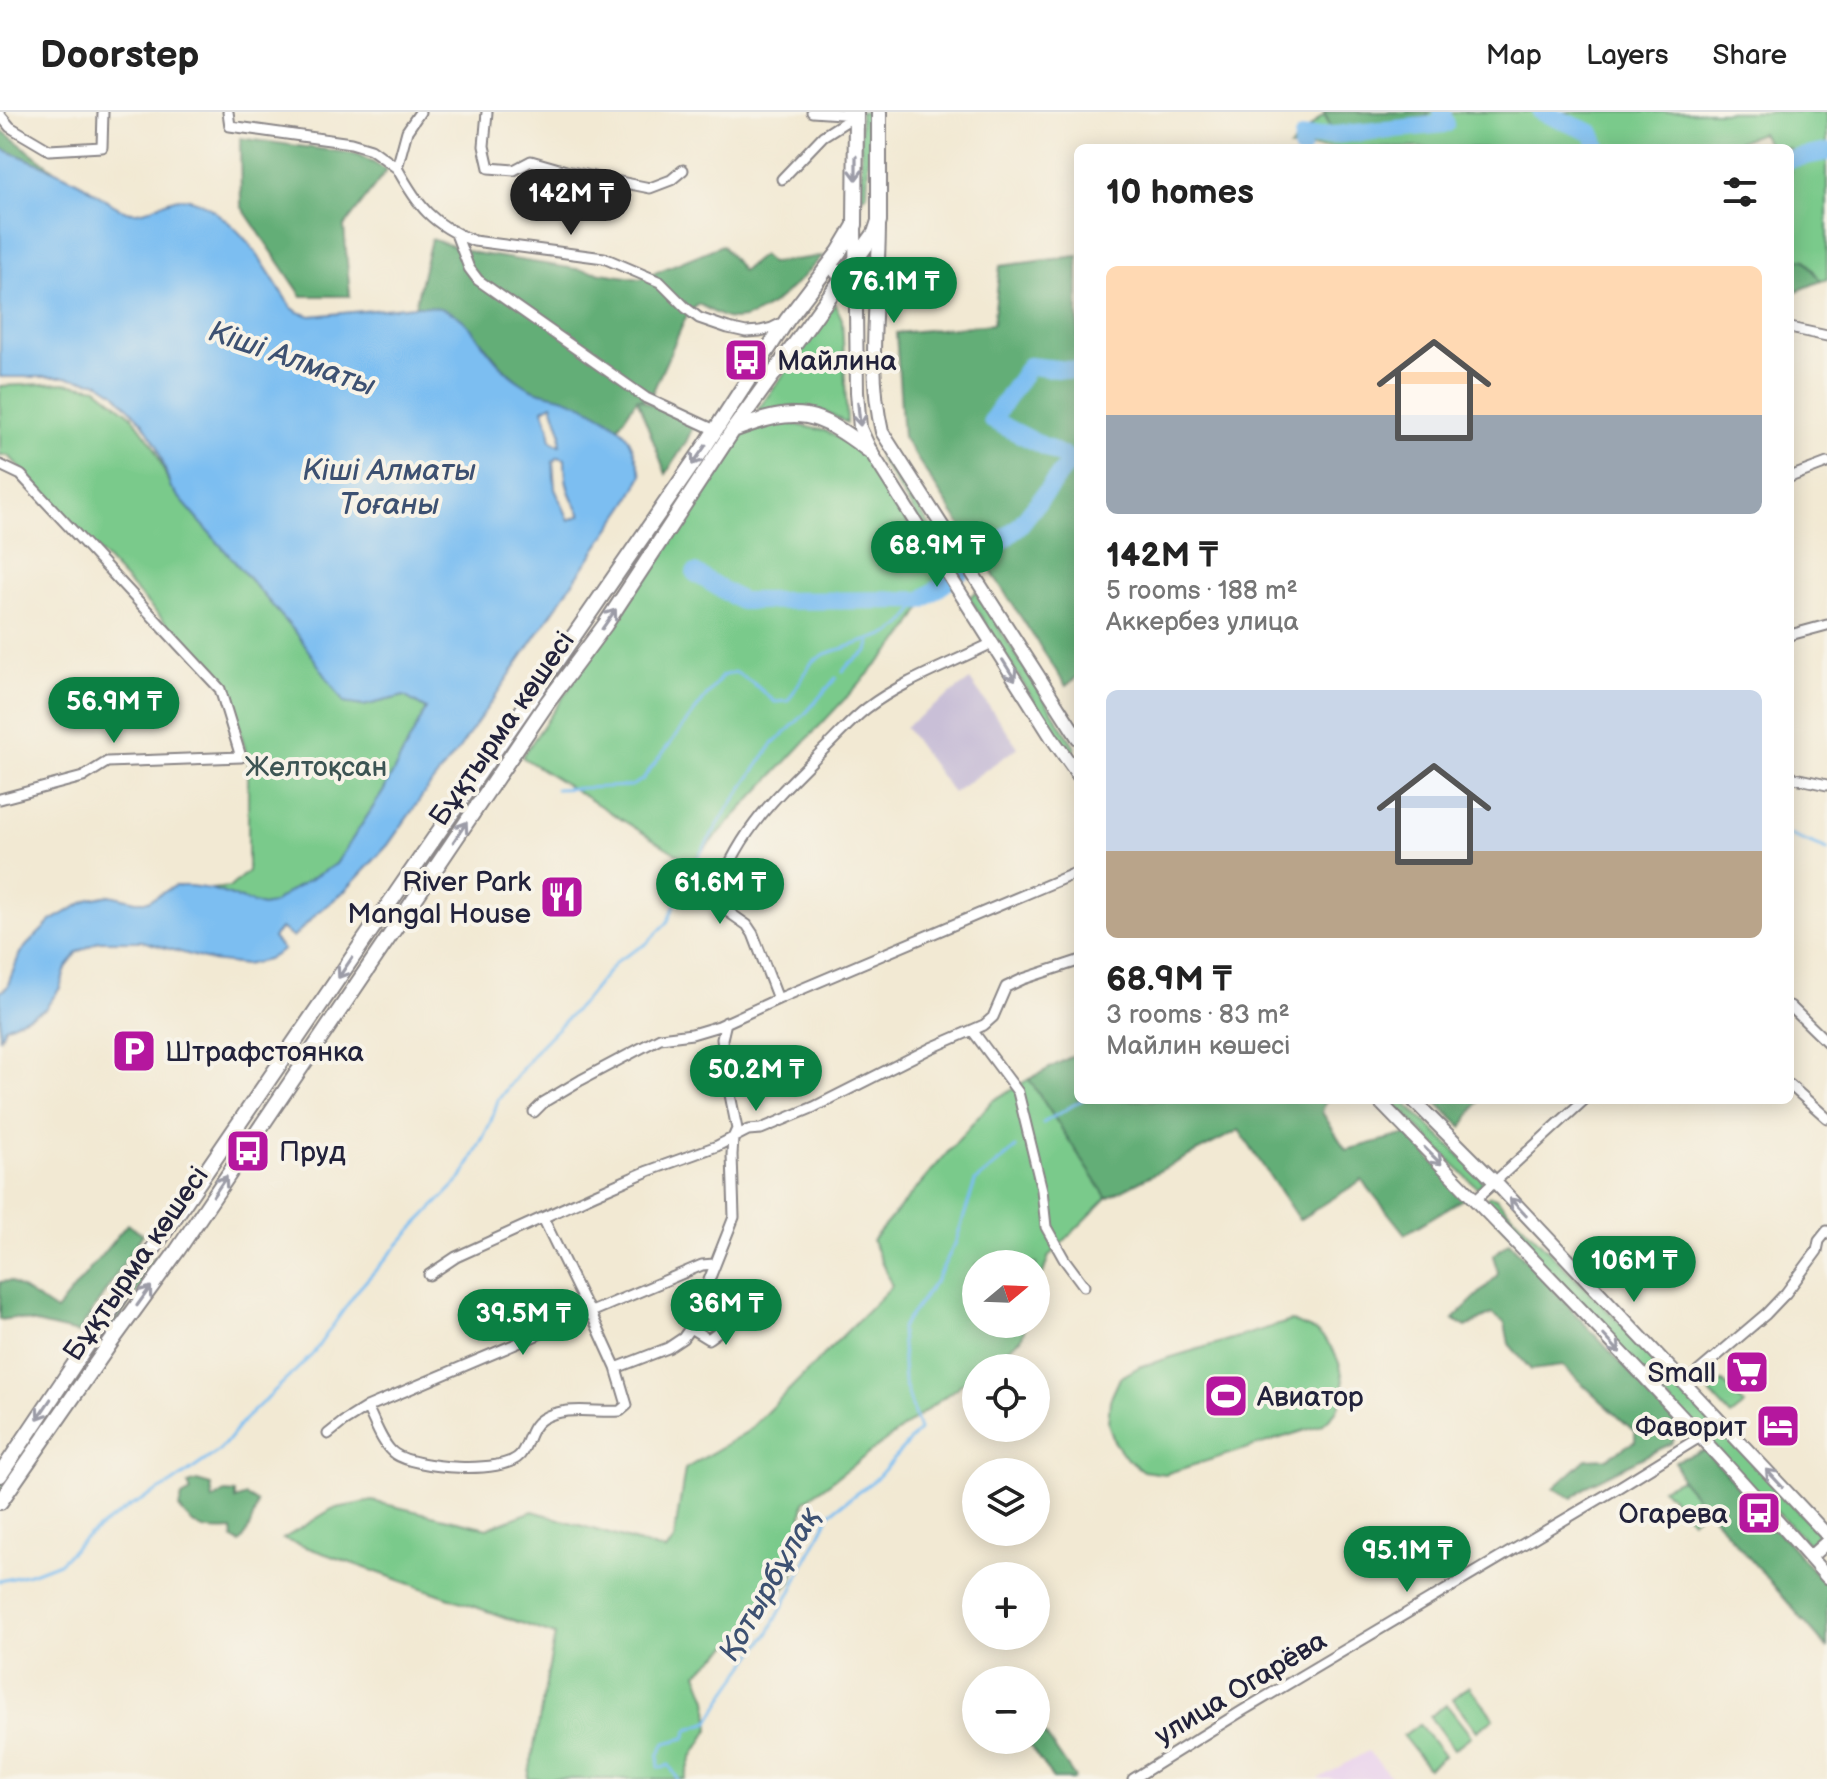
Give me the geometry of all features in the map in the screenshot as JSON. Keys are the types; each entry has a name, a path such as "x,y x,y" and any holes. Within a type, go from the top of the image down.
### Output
{"main road":[{"path":"879,112 875,367 877,410 882,432 1074,732"},
{"path":"854,259 856,114"},
{"name":"Бұқтырма көшесі","path":"0,1502 177,1251 547,703 613,613 733,430 850,274 854,259 875,233 879,221"},
{"name":"Бұқтырма көшесі","path":"0,1475 715,430 787,320 839,252 855,225"},
{"path":"822,274 850,274 866,285 877,300"},
{"path":"850,274 860,428 871,452 1074,769"},
{"path":"733,430 785,414 800,415 829,423 871,452"},
{"path":"1382,1104 1700,1437 1827,1577"},
{"path":"1417,1104 1494,1181 1827,1535"},
{"path":"160,1239 177,1251"},
{"path":"1810,1557 1827,1542"}],"street":[{"path":"0,115 10,127 49,150 102,147 103,112"},
{"path":"228,112 230,126 351,143 371,149 397,168 412,196 429,216 456,234 474,241 604,258 660,282 699,318 728,328 760,331 787,320"},
{"path":"397,168 407,131 420,112"},
{"path":"487,112 484,146 489,168 514,170 531,161 650,188 671,180 683,170"},
{"path":"812,112 856,114"},
{"path":"782,179 823,136 856,114"},
{"path":"456,234 469,268 478,280 646,398 715,430"},
{"path":"1794,329 1827,336"},
{"path":"1794,475 1827,463"},
{"path":"0,465 21,475 220,689 241,757 107,762 83,777 0,799"},
{"path":"1794,634 1827,625"},
{"path":"778,999 753,934 747,925 714,902 734,852 771,803 867,708 913,681 992,643"},
{"path":"1794,778 1827,785"},
{"path":"534,1112 544,1102 581,1080 660,1038 692,1034 726,1022 1074,877"},
{"path":"429,1275 456,1257 648,1171 814,1107 984,1025 993,1017 1006,987 1074,962"},
{"path":"1794,1010 1827,1042"},
{"path":"616,1368 668,1348 683,1338 690,1328 734,1217 733,1138 737,1129 722,1039 726,1022"},
{"path":"972,1030 1018,1092 1042,1190 1046,1227 1084,1286"},
{"path":"1794,1089 1827,1118"},
{"path":"1476,1199 1580,1104"},
{"path":"367,1407 389,1449 408,1461 455,1467 494,1467 519,1456 534,1425 543,1418 567,1410 620,1411 627,1405 616,1368 543,1218"},
{"path":"1685,1383 1786,1293 1817,1251 1819,1241 1827,1231"},
{"path":"328,1434 367,1407 590,1311 702,1265 714,1264"},
{"path":"690,1328 708,1339 742,1316 763,1308 773,1310"},
{"name":"улица Огарёва","path":"1137,1778 1255,1703 1700,1437"}],"shaded area":[{"path":"970,680 1018,747 953,793 905,727"},
{"path":"1368,1751 1393,1779 1318,1779"}],"green space":[{"path":"860,112 870,112 867,194 864,197 862,196"},
{"path":"1324,112 1429,112 1427,117 1334,134"},
{"path":"1429,112 1827,112 1827,279 1821,281 1805,260 1794,259 1794,144 1768,144 1761,133 1732,144 1294,144 1324,114 1334,134 1427,117"},
{"path":"0,129 54,170 0,148"},
{"path":"240,138 357,154 387,170 344,227 350,296 302,296 241,206"},
{"path":"431,239 475,253 640,279 722,245 742,271 762,255 771,263 823,256 779,299 753,315 740,319 726,318 698,304 686,317 650,398 639,399 694,425 666,474 637,399 618,427 577,403 527,387 499,363 465,324 435,308 415,306"},
{"path":"1074,257 1074,679 1066,686 903,437 896,333 993,324 1000,266"},
{"path":"1794,259 1805,260 1821,281 1794,292"},
{"path":"835,304 842,319 847,423 823,411 795,406 757,411"},
{"name":"Желтоқсан","path":"64,383 97,388 132,416 154,446 171,488 298,635 344,702 363,706 404,696 426,709 383,792 336,864 272,904 262,906 211,889 230,887 248,871 248,761 230,691 9,456 0,455 0,386"},
{"path":"784,422 826,431 862,452 941,576 905,635 691,863 522,757 744,433"},
{"path":"879,458 890,460 941,545 939,550"},
{"path":"976,592 1073,744 1074,750 1070,754 1067,754 969,597"},
{"path":"1074,1055 1074,1104 1325,1104 1322,1112 1346,1150 1407,1134 1466,1197 1405,1234 1362,1180 1299,1220 1239,1130 1107,1198 1029,1079"},
{"path":"1029,1079 1107,1198 1050,1255 1050,1250 962,1250 962,1338 1021,1339 1001,1354 962,1354 962,1384 804,1502 792,1580 743,1634 697,1673 707,1699 710,1728 692,1757 685,1779 528,1779 555,1635 283,1539 332,1509 372,1501 487,1528 533,1511 666,1551 674,1540 685,1469 748,1431 892,1286 872,1240 992,1101"},
{"path":"1395,1104 1406,1104 1480,1175 1482,1183 1475,1186"},
{"path":"1438,1104 1477,1104 1462,1127"},
{"path":"1490,1196 1496,1198 1703,1407 1816,1531 1816,1536 1808,1544 1487,1208 1485,1200"},
{"path":"127,1224 143,1234 78,1333 14,1318 0,1320 0,1282 10,1281 56,1311"},
{"path":"1509,1242 1679,1426 1672,1443 1591,1483 1572,1498 1554,1488 1586,1459 1607,1458 1635,1441 1635,1432 1563,1366 1531,1370 1509,1344 1505,1323 1492,1314 1466,1327 1453,1319 1496,1277 1498,1272 1493,1256"},
{"path":"158,1256 159,1260 0,1493 0,1481 154,1257"},
{"name":"Авиатор","path":"1291,1321 1315,1331 1323,1338 1331,1347 1340,1368 1343,1379 1341,1401 1335,1413 1322,1425 1165,1474 1143,1471 1127,1459 1114,1441 1108,1423 1110,1400 1120,1378 1139,1367"},
{"path":"1722,1381 1745,1405 1731,1416 1709,1392"},
{"path":"1705,1450 1827,1586 1827,1648 1681,1479 1675,1461"},
{"path":"1681,1479 1706,1508 1691,1520 1662,1488"},
{"path":"197,1481 211,1485 213,1500 225,1492 235,1493 235,1500 246,1496 257,1502 251,1524 240,1543 233,1539 232,1530 215,1531 196,1526 179,1508 182,1497 191,1492 188,1484"},
{"path":"1469,1686 1494,1718 1477,1731 1453,1699"},
{"path":"1446,1704 1471,1736 1454,1749 1430,1717"},
{"path":"1419,1724 1444,1756 1428,1768 1403,1736"},
{"path":"1050,1741 1075,1778 1053,1779 1036,1754 1050,1754"}],"water":[{"name":"Кіші Алматы Тоғаны","path":"0,148 70,178 127,211 140,212 180,198 203,204 239,232 291,307 298,312 311,316 415,306 446,310 457,315 503,368 527,387 584,406 621,429 631,444 642,475 628,502 459,749 388,845 346,890 293,938 281,928 273,938 283,950 267,960 245,965 211,961 142,941 99,941 78,952 66,968 60,988 45,1009 5,1027 0,1039 0,992 7,987 20,953 51,921 90,899 110,895 148,901 175,886 191,886 211,889 262,906 272,904 336,864 383,792 426,709 404,696 363,706 344,703 298,635 171,488 157,445 142,422 115,393 100,383 64,377 0,377","holes":["552,404 561,432 560,445 551,439 543,409","558,457 565,459 568,488 581,515 569,520 555,489 553,462"]}],"waterway":[{"name":"Кіші Алматы","path":"1302,144 1303,138 1446,124 1442,112"},
{"name":"Кіші Алматы","path":"1541,112 1592,133 1596,144"},
{"name":"Кіші Алматы","path":"1794,158 1827,152"},
{"name":"Кіші Алматы","path":"695,573 741,601 922,600 1020,525 1071,460 992,420 1029,366 1074,371"},
{"path":"556,789 631,786 642,780 722,676 735,672 775,702 788,701 812,662 825,654 891,633 903,624 922,600"},
{"path":"843,671 868,651 870,643"},
{"path":"0,1581 59,1563 85,1538 129,1507 171,1484 220,1450 244,1420 312,1355 357,1291 462,1178 490,1124 498,1100 539,1047 585,1000 617,961 646,944 667,923 690,870 772,745 805,714 836,678"},
{"name":"Қотырбұлақ","path":"1794,837 1827,850"},
{"name":"Қотырбұлақ","path":"1043,1123 1075,1104"},
{"name":"Қотырбұлақ","path":"678,1779 669,1765 659,1767 658,1756 665,1743 685,1738 689,1729 709,1722 768,1634 830,1513 877,1478 919,1430 904,1381 901,1328 935,1282 955,1244 975,1182 1016,1148"}],"place":[{"name":"Майлина","path":"746,360"},
{"name":"River Park Mangal House","path":"562,897"},
{"name":"Штрафстоянка","path":"134,1051"},
{"name":"Пруд","path":"248,1151"},
{"name":"Small","path":"1747,1372"},
{"name":"Авиатор","path":"1226,1396"},
{"name":"Фаворит","path":"1778,1426"},
{"name":"Огарева","path":"1759,1513"}]}
